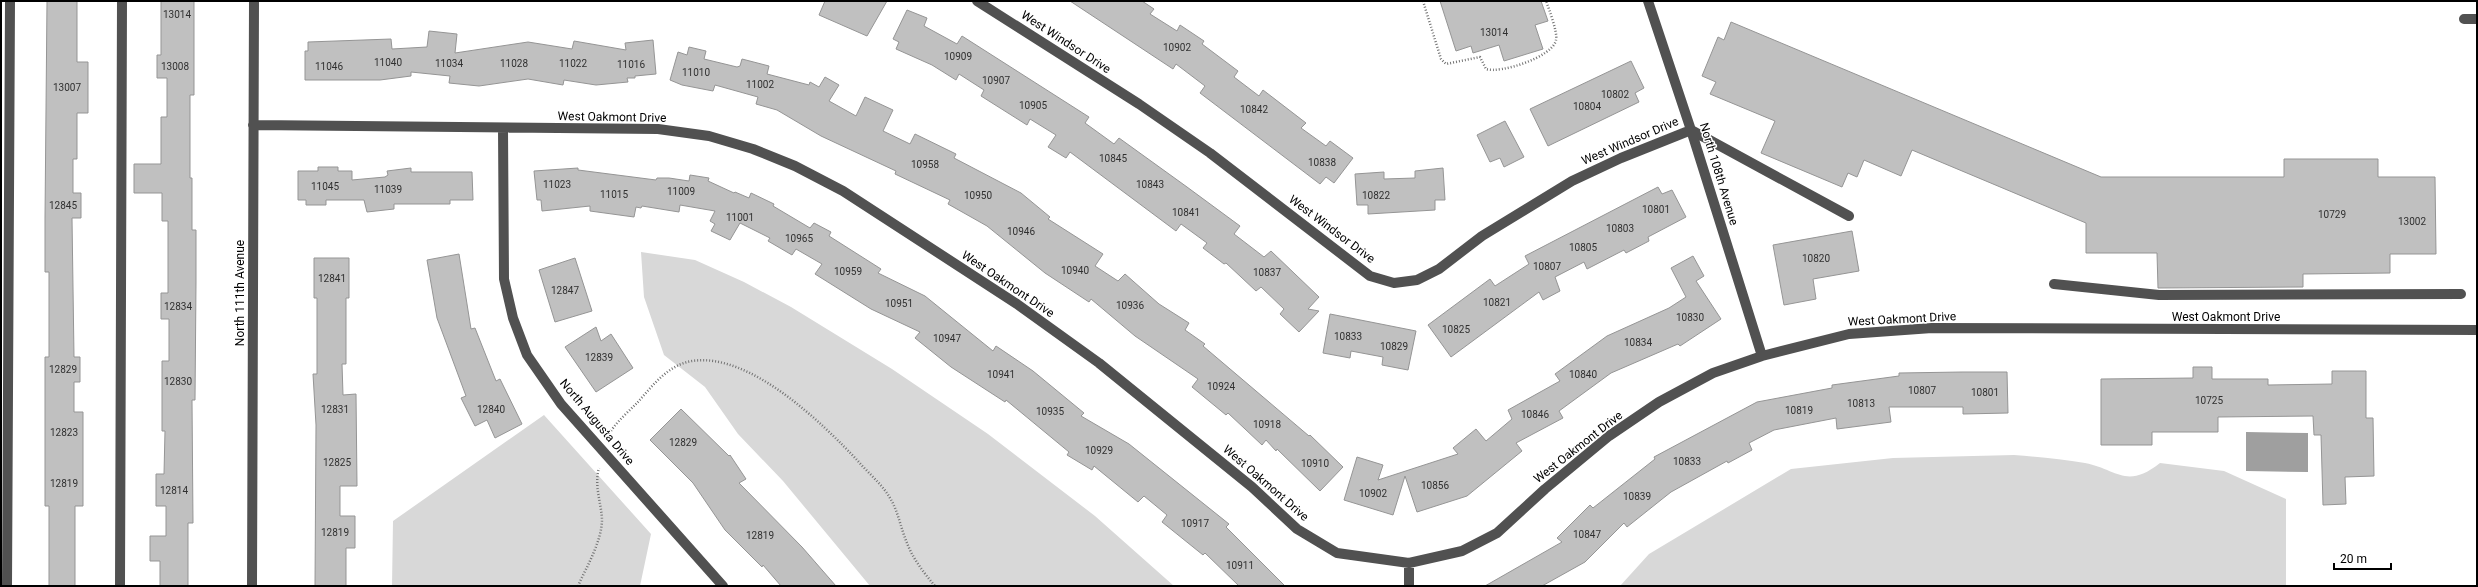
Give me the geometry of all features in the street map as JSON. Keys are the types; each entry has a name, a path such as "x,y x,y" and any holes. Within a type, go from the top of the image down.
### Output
{"street":[{"path":"7,586 10,1"},
{"path":"120,586 122,1"},
{"name":"North 111th Avenue","path":"252,586 254,1"},
{"name":"West Windsor Drive","path":"977,1 1139,104 1203,149 1365,272 1394,283 1417,280 1438,269 1482,236 1572,181 1621,158 1691,130"},
{"name":"North 108th Avenue","path":"1648,1 1691,130 1762,356"},
{"path":"2464,19 2477,19"},
{"name":"West Oakmont Drive","path":"253,125 503,129 658,129 709,136 753,149 795,166 843,192 1010,300 1099,363 1252,487 1297,529 1337,553 1409,563 1462,551 1498,533 1545,489 1603,441 1659,402 1713,373 1762,356 1849,334 1932,328 2477,330"},
{"name":"North Augusta Drive","path":"503,129 504,279 513,318 527,355 561,404 723,586"},
{"path":"1691,130 1849,216"},
{"path":"2054,284 2159,295 2461,294"},
{"path":"1409,563 1409,586"}],"path":[{"path":"1422,1 1441,59 1446,64 1480,56 1486,69 1496,72 1541,56 1554,45 1557,39 1546,1"},
{"path":"578,586 598,541 602,521 596,479 609,434 660,377 670,369 691,361 709,360 732,366 796,401 820,422 890,498 907,544 922,570 935,586"}],"shaded area":[{"path":"641,252 695,260 744,282 791,307 892,369 988,434 1095,516 1174,586 870,586 783,481 738,434 705,387 664,355 644,297"},
{"path":"544,415 651,534 640,586 392,586 393,521"},
{"path":"2246,432 2308,433 2308,472 2246,471"},
{"path":"2014,455 2085,463 2122,475 2130,476 2148,471 2160,463 2224,471 2286,499 2286,586 1620,586 1649,554 1791,469 1893,458"}],"building":[{"path":"47,1 77,1 77,62 88,62 88,113 77,113 77,159 73,159 73,193 81,193 81,218 72,218 74,357 80,357 80,382 74,382 74,412 83,412 83,506 75,506 75,586 49,586 49,506 45,506 45,357 49,357 49,272 45,272"},
{"path":"161,1 194,1 194,95 190,95 190,178 192,178 192,230 196,230 195,400 192,400 193,523 188,523 188,586 160,586 160,561 150,561 150,536 166,536 166,506 156,506 156,474 164,474 165,431 162,431 162,361 169,361 169,319 161,319 161,293 168,293 168,221 162,221 162,193 134,193 134,164 161,164 161,117 167,117 167,78 157,78 157,55 161,55"},
{"path":"825,1 887,1 867,36 819,15"},
{"path":"1070,1 1142,1 1154,9 1150,14 1177,31 1180,25 1204,41 1202,44 1238,71 1234,77 1259,96 1263,90 1306,123 1301,128 1326,146 1330,141 1353,158 1334,183 1326,177 1320,184 1200,93 1205,86 1176,64 1173,69"},
{"path":"1440,1 1541,1 1548,21 1535,25 1543,49 1504,61 1499,45 1473,53 1471,46 1456,51"},
{"path":"907,10 927,18 924,26 957,44 962,36 1089,117 1085,123 1114,144 1119,138 1187,187 1240,226 1234,234 1264,257 1271,251 1319,297 1308,309 1319,311 1299,332 1280,314 1284,309 1261,287 1256,291 1226,263 1224,264 1203,248 1207,243 1181,224 1176,231 1070,152 1066,158 1048,147 1056,135 1030,119 1027,125 981,96 984,90 959,74 956,80 932,65 896,49 899,42 893,39"},
{"path":"1731,22 2101,177 2284,177 2284,159 2378,159 2378,177 2435,177 2436,254 2390,254 2390,273 2303,274 2303,287 2158,288 2157,253 2086,253 2086,223 1912,150 1901,176 1864,160 1857,177 1848,173 1842,187 1761,153 1775,121 1710,94 1716,82 1702,76 1718,37 1724,40"},
{"path":"429,31 457,34 455,53 528,42 572,49 574,41 626,50 625,43 653,40 656,74 627,78 628,82 596,85 564,80 563,85 528,79 479,86 449,83 450,76 411,72 411,76 380,80 305,80 305,51 308,51 308,42 391,39 392,49 427,47"},
{"path":"689,47 706,51 704,59 737,67 740,66 742,59 769,66 767,74 809,85 810,82 819,87 825,77 839,85 829,101 856,116 865,97 893,110 883,131 910,144 915,134 956,154 954,158 1021,193 1050,217 1048,219 1103,254 1095,266 1118,281 1125,274 1159,304 1189,323 1185,330 1205,344 1203,346 1309,436 1310,435 1343,467 1320,491 1266,440 1262,445 1228,413 1226,415 1192,387 1198,379 1135,336 1091,299 1089,302 1045,273 987,226 948,204 950,200 895,174 896,171 821,136 777,110 756,104 758,97 715,85 713,91 682,85 670,80 678,52 687,55"},
{"path":"1631,61 1644,88 1635,93 1639,102 1548,146 1530,109"},
{"path":"1505,121 1524,157 1504,167 1500,158 1490,162 1477,135"},
{"path":"318,167 338,167 338,171 352,171 352,180 385,177 388,175 387,171 411,168 411,172 472,172 473,200 450,200 450,204 394,204 394,209 367,212 364,200 326,200 326,205 306,205 306,200 298,200 298,171 318,171"},
{"path":"578,168 578,170 656,180 657,178 669,178 689,181 690,175 709,178 708,181 734,193 735,192 749,198 751,193 774,204 773,206 810,228 814,223 831,232 829,236 881,269 878,273 925,296 993,351 996,346 1033,371 1084,413 1081,416 1129,444 1229,524 1226,527 1285,586 1239,586 1205,553 1203,555 1162,522 1167,515 1144,496 1138,502 1094,466 1092,470 1067,455 1069,452 1006,400 1005,402 951,367 915,338 920,332 871,309 815,274 822,264 796,249 792,255 768,241 770,238 740,223 730,240 711,231 715,224 710,221 715,211 680,205 679,212 642,206 641,208 636,207 634,217 590,211 590,206 542,211 541,200 537,200 534,171"},
{"path":"1443,168 1445,200 1435,200 1435,210 1368,214 1368,205 1357,205 1355,174 1384,172 1384,179 1415,178 1415,171"},
{"path":"1658,187 1662,194 1672,190 1686,217 1648,237 1649,241 1626,253 1624,250 1587,269 1584,262 1555,277 1560,291 1543,300 1539,292 1451,357 1428,325 1490,279 1495,286 1529,264 1525,256"},
{"path":"1852,231 1859,271 1813,279 1816,299 1784,305 1773,245"},
{"path":"459,254 471,329 475,328 496,381 500,379 522,424 495,438 487,420 475,426 461,398 466,396 437,318 427,260"},
{"path":"1693,256 1704,276 1696,281 1721,319 1680,346 1678,344 1611,373 1559,411 1563,418 1516,443 1522,451 1467,496 1417,512 1405,476 1393,515 1344,500 1357,457 1383,465 1378,480 1458,454 1453,448 1476,429 1486,441 1512,419 1508,410 1560,381 1555,374 1607,336 1669,308 1686,297 1671,268"},
{"path":"314,258 349,258 349,298 346,298 346,364 342,364 343,395 356,394 357,486 340,486 340,516 355,516 355,548 346,548 346,586 315,586 316,425 313,374 317,374 317,298 314,298"},
{"path":"575,258 592,311 555,322 539,270"},
{"path":"1330,314 1416,331 1408,370 1382,365 1383,357 1351,351 1350,358 1323,353"},
{"path":"596,327 601,341 611,334 633,368 596,392 565,347"},
{"path":"2193,367 2212,367 2212,379 2268,379 2268,385 2332,384 2332,371 2366,371 2366,418 2373,418 2374,476 2345,477 2346,504 2323,505 2321,435 2314,435 2313,416 2218,417 2218,432 2152,432 2152,445 2101,445 2101,379 2193,378"},
{"path":"2007,372 2008,413 1963,414 1963,407 1889,407 1891,422 1837,429 1836,418 1774,430 1749,443 1752,450 1728,463 1727,461 1671,492 1627,527 1624,523 1585,562 1542,586 1485,586 1562,542 1557,538 1590,505 1593,508 1655,459 1654,457 1757,402 1832,388 1832,385 1899,376 1899,373"},
{"path":"681,409 729,456 730,455 746,479 739,483 802,547 836,586 781,586 763,565 762,567 725,530 693,483 650,440"}]}
